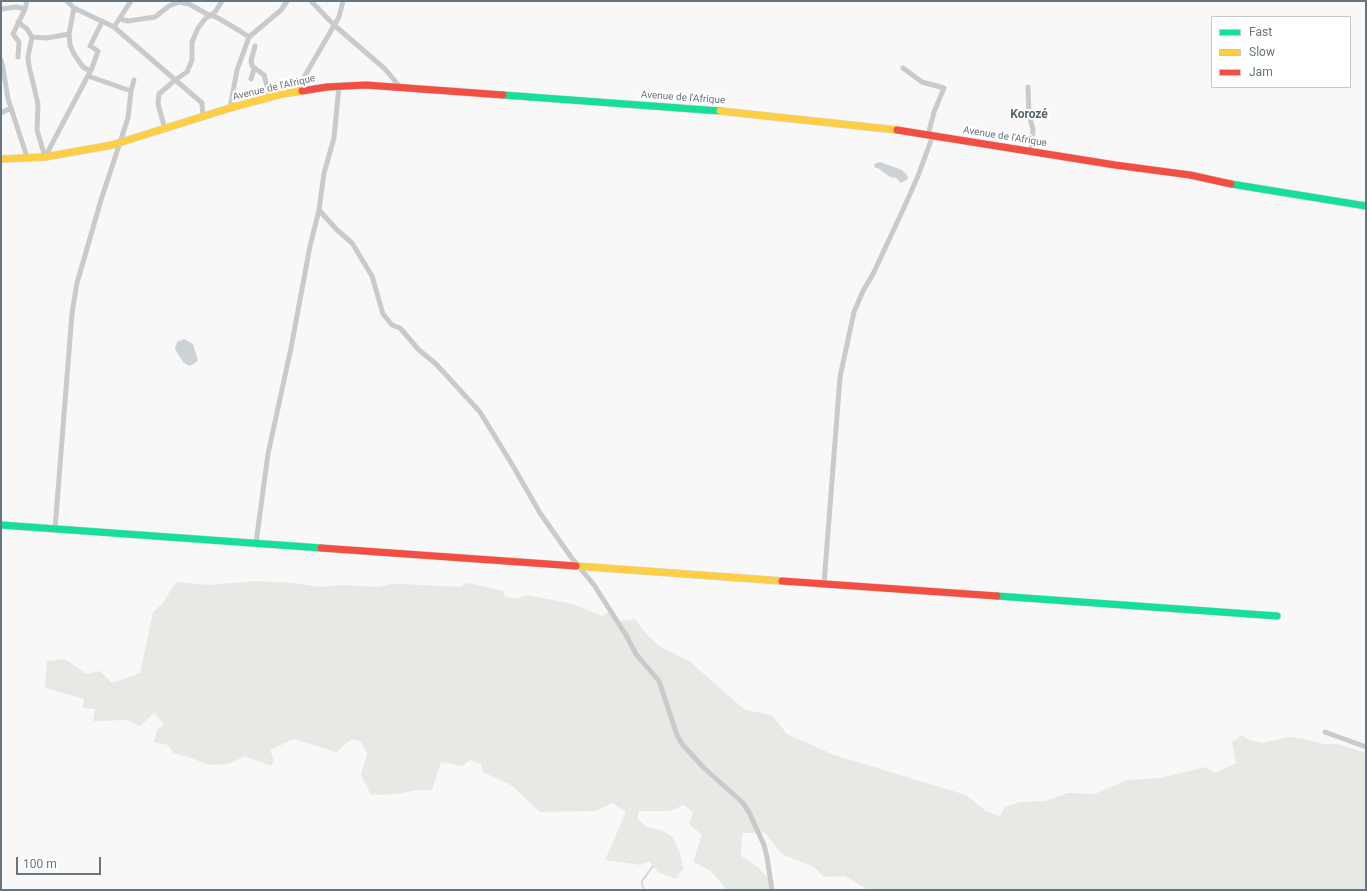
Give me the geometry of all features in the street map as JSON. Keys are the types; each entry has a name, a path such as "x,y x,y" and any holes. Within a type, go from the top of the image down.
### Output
{"main road":[{"name":"Avenue de l'Afrique","path":"1,159 45,157 72,153 165,129 270,97 327,86 366,85 741,113 892,130 1115,165 1190,175 1219,182 1366,206"},
{"path":"1,525 1276,616"}],"street":[{"path":"18,57 19,42 13,34 25,9 27,1"},
{"path":"67,1 74,8 114,27 202,103 203,117"},
{"path":"114,27 131,1"},
{"path":"120,19 128,21 156,17 169,6 179,1 189,4 230,24 249,37"},
{"path":"165,129 158,100 161,91 175,80 183,76 190,67 192,60 192,42 194,36 200,24 215,12 222,1"},
{"path":"230,108 237,70 249,37 281,10 287,1"},
{"path":"311,1 334,25 385,70 400,87"},
{"path":"301,91 300,85 303,78 339,17 343,1"},
{"path":"1,9 16,7 25,9"},
{"path":"74,8 69,34 70,45 74,54 89,73 131,91"},
{"path":"18,22 27,29 32,37 28,57 28,66 38,104 37,130 45,157"},
{"path":"45,157 89,73 98,51 90,46 102,22"},
{"path":"32,37 47,38 69,34"},
{"path":"251,79 254,69 251,61 255,46"},
{"path":"1,60 4,68 10,108 27,158"},
{"path":"824,584 840,377 854,312 918,176 930,135 934,112 944,88 922,82 903,68"},
{"path":"254,69 264,75 270,97"},
{"path":"55,529 72,313 77,283 119,142 128,118 131,91 134,80"},
{"path":"256,543 268,454 319,210 324,173 334,138 339,86"},
{"path":"1028,87 1029,115 1033,129 1031,151"},
{"path":"1,113 10,108"},
{"path":"319,210 337,230 352,243 372,276 383,314 392,325 400,328 419,350 436,364 480,412 540,514 578,566 594,585 626,635 636,654 659,681 677,735 682,744 704,768 742,802 749,812 768,857 772,890"},
{"path":"1325,732 1366,747"}],"shaded area":[{"path":"880,162 902,170 907,175 908,179 901,183 896,178 890,177 878,168 875,168 874,164"},
{"path":"184,339 193,344 198,360 189,366 183,362 175,349 177,342"},
{"path":"255,581 292,583 320,587 343,585 378,587 391,584 403,584 460,587 468,583 503,591 505,597 517,599 528,595 573,604 602,616 611,610 620,621 635,619 648,636 659,646 689,661 745,710 772,715 787,734 834,755 966,795 986,811 1000,816 1005,807 1020,802 1045,801 1068,793 1095,794 1127,780 1160,778 1206,767 1215,773 1236,763 1232,742 1242,735 1249,740 1262,743 1289,737 1324,744 1338,744 1366,753 1366,890 868,890 845,876 824,877 814,867 782,854 765,833 742,833 741,856 758,867 767,877 770,890 727,890 711,871 693,862 702,835 689,824 693,812 684,805 670,811 639,811 637,819 647,827 661,830 673,837 680,853 683,869 675,879 658,872 649,861 641,865 605,860 626,812 612,803 595,811 540,812 511,785 483,772 481,764 470,760 463,766 441,762 432,790 371,795 361,775 367,754 361,742 352,739 336,752 294,739 270,750 274,760 271,766 245,756 228,764 208,765 192,758 173,753 168,745 154,742 157,730 164,724 154,713 140,726 127,720 93,721 95,709 83,708 84,699 45,688 47,661 65,659 86,674 100,671 112,683 140,673 153,612 162,604 176,582 210,585"}],"waterway":[{"path":"644,890 642,881 653,866"}],"traffic: fast":[{"path":"503,95 720,111"},
{"path":"1231,184 1366,206"},
{"path":"1,525 321,548"},
{"path":"997,596 1277,616"}],"traffic: slow":[{"path":"1,159 45,157 112,145 230,108 282,94 302,91"},
{"path":"720,111 897,130"},
{"path":"576,566 782,581"}],"traffic: jam":[{"path":"302,91 327,87 366,85 503,95"},
{"path":"897,130 1115,165 1190,175 1231,184"},
{"path":"321,548 576,566"},
{"path":"782,581 997,596"}],"district":[{"name":"Korozé","path":"1029,115"}]}
